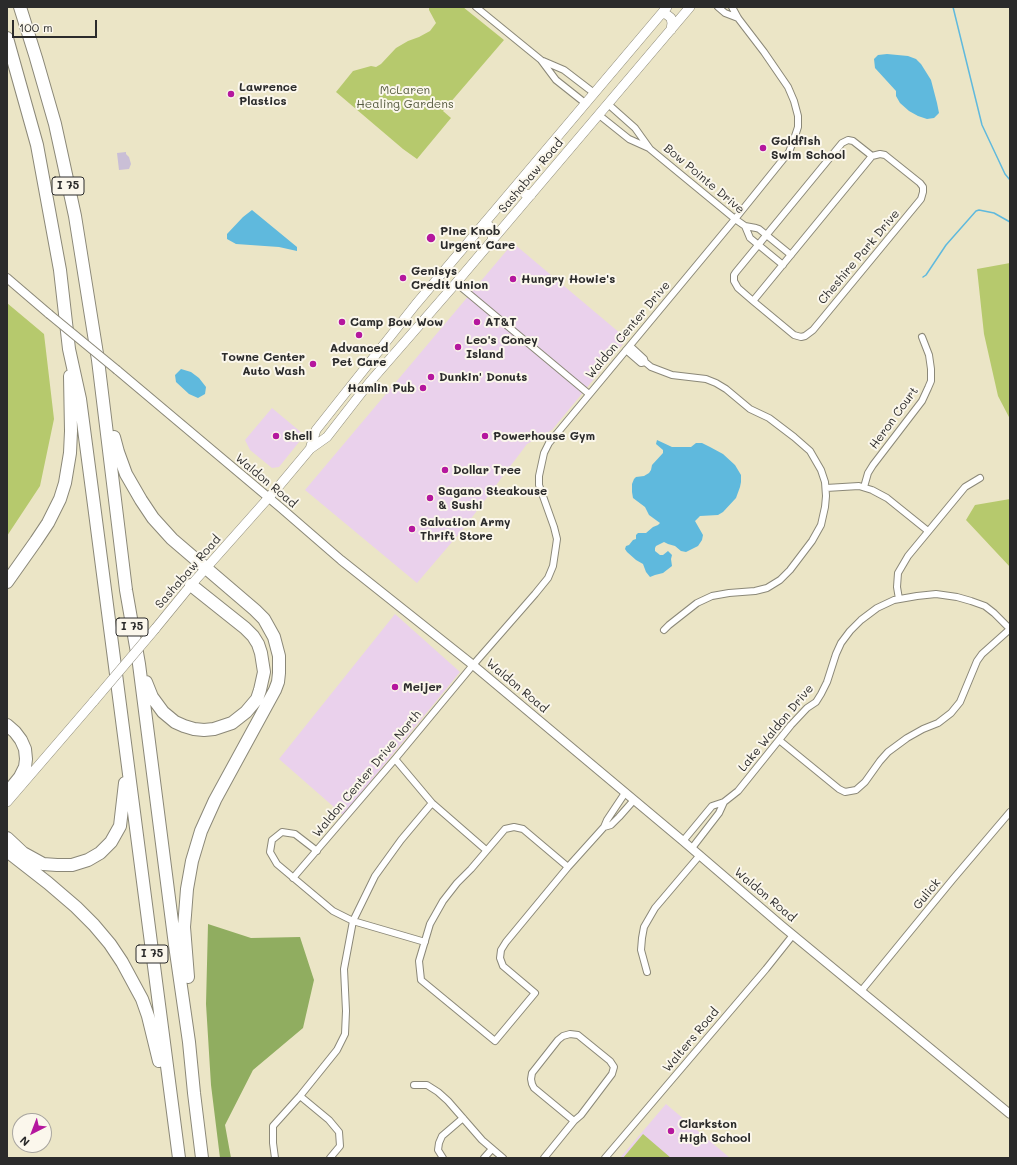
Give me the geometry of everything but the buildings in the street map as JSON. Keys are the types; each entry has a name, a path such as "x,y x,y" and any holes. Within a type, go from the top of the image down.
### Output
{"highway":[{"name":"I 75","path":"20,7 55,124 75,216 99,368 126,590 139,664 189,1042 202,1158"},
{"name":"I 75","path":"7,38 37,145 60,270 69,349 80,399 178,1158"},
{"path":"7,582 48,523 60,500 65,484 72,431 69,349"},
{"path":"99,368 118,452 126,474 146,508 162,529 264,619 274,637 280,665 278,682 275,690 215,800 201,831 192,861 187,889 184,927 191,1024 189,1042"},
{"path":"139,664 156,704 168,718 184,726 204,730 223,727 240,718 254,703 260,690 264,672 258,644 245,628 191,585"},
{"path":"7,725 21,740 25,749 26,759 22,774 7,793"},
{"path":"7,838 23,853 43,864 57,866 72,865 88,860 100,853 111,842 120,826 124,789 125,750"},
{"path":"7,851 48,882 76,907 110,944 122,962 142,999 148,1016 159,1060 167,1103 175,1131"}],"main road":[{"name":"Sashabaw Road","path":"7,802 191,585 310,449 327,437 369,383 492,241 690,7"},
{"name":"Sashabaw Road","path":"310,449 316,430 433,283 664,10"},
{"path":"664,10 671,18 671,30"},
{"path":"524,176 521,189 525,194 531,195"},
{"path":"485,222 493,230 494,233 492,241"},
{"path":"393,333 395,342 399,345 403,344"},
{"path":"334,408 344,416"}],"street":[{"path":"476,7 541,60 556,80 585,103"},
{"name":"Waldon Center Drive","path":"718,7 725,13 738,18"},
{"name":"Waldon Center Drive","path":"473,665 536,594 548,576 554,560 557,539 539,485 540,467 549,443 735,219 788,152 794,139 798,127 798,116 794,101 788,88 764,52 738,18 732,7"},
{"path":"541,60 564,70 594,93"},
{"name":"Bow Pointe Drive","path":"608,104 633,125 650,149"},
{"name":"Bow Pointe Drive","path":"599,115 628,139 650,149 735,219 745,226 756,228 791,255"},
{"name":"Cheshire Park Drive","path":"848,140 853,141 872,156 880,154 885,155 923,187 923,195 916,205 808,335 800,337 794,335 736,286 734,278 736,272 766,235 842,143 848,140"},
{"path":"753,301 872,156"},
{"name":"Bow Pointe Drive","path":"745,226 749,237 783,265"},
{"name":"Waldon Road","path":"7,278 341,560 473,665 683,840 793,935 862,990 1010,1114"},
{"path":"456,283 589,394"},
{"name":"Heron Court","path":"864,487 868,473 873,465 922,401 931,381 932,369 929,355 922,337"},
{"path":"628,348 644,359 645,362 651,367 672,374 706,379 716,383 750,408 769,418 810,451 821,470 826,488 825,507 821,525 812,541 790,570 780,580 767,588 755,591 712,596 697,602 668,625 664,630"},
{"path":"899,599 896,587 898,573 908,556 966,487 980,478"},
{"path":"826,488 859,486 872,490 887,498 928,531"},
{"name":"Lake Waldon Drive","path":"683,840 712,806 724,802 738,790 791,725 807,708 816,702 827,682 841,643 860,620 877,608 894,600 936,594 964,599 984,606 994,613 1010,629"},
{"path":"779,740 838,789 846,792 856,790 865,782 888,752 907,738 938,723 951,713 960,702 977,661 982,654 1010,629"},
{"name":"Waldon Center Drive North","path":"293,878 473,665"},
{"path":"395,759 432,803 486,850"},
{"path":"568,867 523,829 505,829 457,883 443,901 430,924 419,961 421,980 495,1041 535,993 503,966 500,958 501,950 510,936 604,827 606,820 625,793"},
{"path":"604,827 611,825 634,800"},
{"name":"Lake Waldon Drive","path":"692,848 720,813 724,802"},
{"path":"275,1158 273,1126 300,1096 336,1050 344,1034 346,1011 344,969 353,921 375,876 401,840 432,803"},
{"name":"Gulick","path":"862,990 1010,812"},
{"path":"317,851 295,834 282,832 272,840 270,852 277,864 333,911 353,921 425,942"},
{"path":"647,972 641,950 644,927 655,908 700,855"},
{"name":"Walters Road","path":"604,1158 766,969 793,935"},
{"path":"544,1158 580,1115 612,1074 614,1067 610,1061 578,1035 570,1034 563,1036 558,1040 532,1073 531,1079 534,1088 574,1121"},
{"path":"414,1085 428,1085 438,1092 448,1101 482,1140 503,1158"},
{"path":"300,1096 329,1120 339,1132 340,1146 330,1158"},
{"path":"443,1158 438,1150 442,1136 463,1118"},
{"path":"484,1158 492,1149"}],"shaded area":[{"path":"126,152 131,164 129,169 119,170 117,153"},
{"path":"513,243 627,339 552,430 527,444 464,528 417,583 305,490"},
{"path":"272,408 302,433 303,437 279,467 272,468 250,450 245,440"},
{"path":"395,614 460,672 343,815 279,759"},
{"name":"Clarkston High School","path":"666,1104 730,1158 620,1158"}],"green space":[{"name":"McLaren Healing Gardens","path":"429,7 463,7 504,40 443,111 451,118 417,159 403,149 336,92 353,71 371,66 376,67 381,64 396,48 430,31 436,23 429,10"},
{"path":"1010,263 1010,419 998,396 984,334 977,269"},
{"path":"7,303 44,334 54,419 40,486 7,536"},
{"path":"1010,499 1010,567 966,520 975,505"},
{"path":"208,924 251,938 300,937 314,980 303,1028 253,1070 225,1125 231,1158 220,1158 211,1085 206,1004"},
{"path":"643,1134 671,1158 623,1158"}],"water":[{"path":"887,54 908,56 916,59 921,64 931,80 937,103 939,113 934,118 927,119 918,116 909,111 900,103 896,96 896,91 875,68 874,59 878,55"},
{"path":"252,210 297,247 297,251 279,247 236,244 227,239 227,234"},
{"path":"181,369 191,372 199,378 206,387 205,394 198,398 189,394 176,382 175,375"},
{"path":"657,440 672,447 691,447 696,443 702,443 710,447 723,454 735,465 741,475 741,482 736,498 723,512 718,515 700,516 695,521 703,535 698,546 686,552 664,542 656,546 655,551 660,555 663,555 668,551 672,555 672,566 663,573 650,577 643,564 636,560 625,549 626,546 636,539 636,535 638,533 646,533 660,523 649,515 645,507 633,498 632,492 632,484 634,479 649,473 652,465 663,453 663,450 656,444"}],"waterway":[{"path":"953,7 982,125 1005,174 1010,180"},
{"path":"923,277 926,275 946,245 976,211 979,210 994,213 1010,222"}],"place":[{"name":"Lawrence Plastics","path":"231,94"},
{"name":"Goldfish Swim School","path":"763,148"},
{"name":"Pine Knob Urgent Care","path":"431,238"},
{"name":"Genisys Credit Union","path":"403,278"},
{"name":"Hungry Howie's","path":"513,279"},
{"name":"Camp Bow Wow","path":"342,322"},
{"name":"AT&T","path":"477,322"},
{"name":"Advanced Pet Care","path":"359,335"},
{"name":"Leo's Coney Island","path":"458,347"},
{"name":"Towne Center Auto Wash","path":"313,364"},
{"name":"Dunkin' Donuts","path":"431,377"},
{"name":"Hamlin Pub","path":"423,388"},
{"name":"Shell","path":"276,436"},
{"name":"Powerhouse Gym","path":"485,436"},
{"name":"Dollar Tree","path":"445,470"},
{"name":"Sagano Steakouse & Sushi","path":"430,498"},
{"name":"Salvation Army Thrift Store","path":"412,529"},
{"name":"Meijer","path":"395,687"},
{"name":"Clarkston High School","path":"671,1131"}]}
